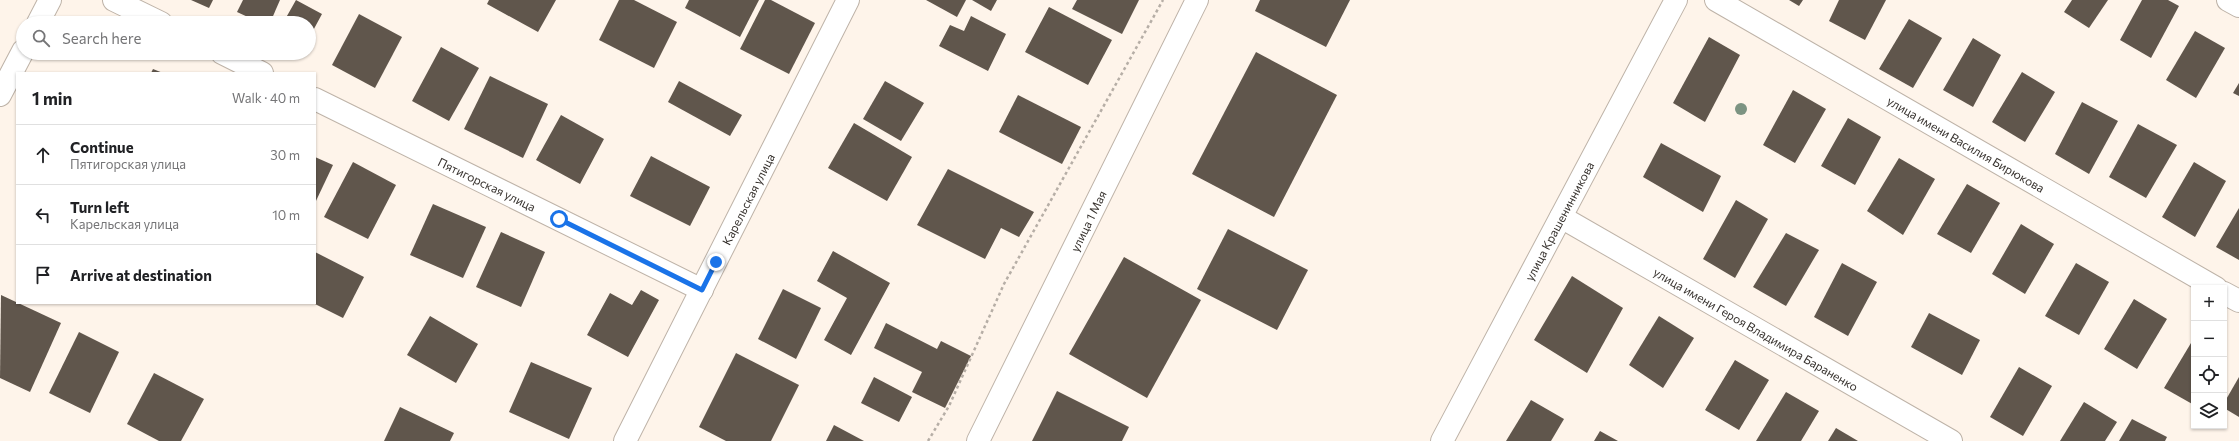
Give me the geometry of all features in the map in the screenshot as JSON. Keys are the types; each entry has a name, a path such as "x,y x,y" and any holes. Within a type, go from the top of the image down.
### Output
{"street":[{"path":"42,16 50,0"},
{"path":"114,0 147,16"},
{"name":"Карельская улица","path":"625,441 848,0"},
{"name":"улица 1 Мая","path":"978,441 1197,0"},
{"name":"улица Крашенинникова","path":"1442,441 1676,0"},
{"name":"улица имени Василия Бирюкова","path":"1716,0 2211,285"},
{"path":"2228,0 2239,6"},
{"path":"0,95 18,60"},
{"path":"236,60 260,72"},
{"name":"Пятигорская улица","path":"316,99 702,290"},
{"name":"улица имени Героя Владимира Бараненко","path":"1561,217 1951,441"},
{"path":"2227,294 2239,301"}],"path":[{"path":"928,441 937,423 949,406 1004,284 1163,0"}],"building":[{"path":"191,0 213,0 209,8"},
{"path":"243,0 280,0 273,16 246,16 237,12"},
{"path":"296,0 322,14 316,25 316,16 287,16"},
{"path":"489,0 556,0 538,32 487,4"},
{"path":"619,0 634,0 677,22 654,68 599,40"},
{"path":"689,0 759,0 740,37 685,8"},
{"path":"765,0 771,0 815,23 789,74 740,49"},
{"path":"926,0 966,0 957,17"},
{"path":"972,0 997,0 991,11"},
{"path":"1077,0 1139,0 1122,34 1072,9"},
{"path":"1260,0 1350,0 1326,47 1255,11"},
{"path":"1789,0 1803,0 1799,6"},
{"path":"1839,0 1886,0 1865,40 1829,21"},
{"path":"2072,0 2108,0 2089,28 2064,12"},
{"path":"2142,0 2168,0 2179,6 2151,58 2120,40"},
{"path":"1049,7 1112,40 1088,85 1025,52"},
{"path":"359,14 402,37 375,88 332,65"},
{"path":"971,16 1006,34 988,71 939,46 950,25 964,31"},
{"path":"1909,19 1942,38 1913,88 1879,69"},
{"path":"2195,31 2225,48 2196,98 2166,80"},
{"path":"1709,37 1740,55 1705,122 1673,103"},
{"path":"1973,38 2001,55 1973,107 1943,90"},
{"path":"441,47 479,68 449,121 412,101"},
{"path":"1256,52 1337,95 1274,217 1192,174"},
{"path":"153,69 160,72 152,72"},
{"path":"2022,72 2055,92 2025,142 1992,122"},
{"path":"490,76 548,104 523,158 464,129"},
{"path":"679,81 742,115 730,136 668,102"},
{"path":"885,81 924,103 901,141 863,119"},
{"path":"2239,83 2239,96 2233,93"},
{"path":"1793,90 1826,109 1795,163 1763,145"},
{"path":"1018,95 1081,127 1062,164 999,132"},
{"path":"2082,102 2118,121 2089,174 2055,154"},
{"path":"561,115 604,139 580,184 536,160"},
{"path":"1848,118 1881,137 1855,185 1821,166"},
{"path":"854,123 912,157 887,201 828,168"},
{"path":"2138,124 2177,145 2146,198 2109,177"},
{"path":"1661,143 1721,176 1703,212 1643,177"},
{"path":"651,156 710,187 690,226 630,196"},
{"path":"316,157 333,165 316,201"},
{"path":"1899,158 1935,179 1903,235 1867,211"},
{"path":"353,162 396,185 368,239 324,217"},
{"path":"2194,162 2226,181 2195,237 2162,217"},
{"path":"948,169 1034,212 1019,237 1001,228 985,259 917,225"},
{"path":"1967,184 2000,203 1971,253 1937,234"},
{"path":"1736,200 1768,219 1735,278 1703,259"},
{"path":"433,204 486,227 463,278 410,255"},
{"path":"2239,208 2239,260 2216,247"},
{"path":"2021,224 2054,244 2025,294 1992,274"},
{"path":"1228,229 1308,270 1277,330 1197,289"},
{"path":"501,232 545,252 521,307 476,287"},
{"path":"1786,233 1819,250 1786,306 1753,287"},
{"path":"833,251 890,283 851,355 824,340 847,298 817,281"},
{"path":"316,253 364,277 343,318 315,304"},
{"path":"1124,257 1201,300 1147,398 1069,354"},
{"path":"1842,263 1877,282 1848,336 1814,317"},
{"path":"2076,263 2109,282 2079,335 2045,316"},
{"path":"1572,276 1623,308 1587,373 1534,340"},
{"path":"783,289 821,308 796,359 758,339"},
{"path":"641,290 659,300 628,357 587,335 610,293 632,305"},
{"path":"1,295 16,302 16,304 20,304 61,323 30,392 0,378"},
{"path":"2134,299 2167,319 2137,369 2104,349"},
{"path":"1929,313 1980,340 1962,375 1911,347"},
{"path":"430,316 478,344 456,383 407,355"},
{"path":"1659,316 1694,338 1663,388 1629,365"},
{"path":"886,323 937,349 941,341 971,356 945,408 912,392 922,372 874,348"},
{"path":"79,332 119,352 90,413 49,393"},
{"path":"2191,343 2191,403 2164,388"},
{"path":"736,353 799,385 771,441 726,441 699,427"},
{"path":"1735,360 1769,380 1739,430 1705,410"},
{"path":"531,362 592,388 569,439 509,412"},
{"path":"2019,367 2052,386 2023,436 1990,417"},
{"path":"154,373 204,399 181,441 159,441 127,424"},
{"path":"874,377 912,397 899,422 861,403"},
{"path":"2239,377 2239,417 2227,410 2227,398"},
{"path":"1057,391 1129,427 1122,441 1032,441"},
{"path":"1786,392 1819,411 1801,441 1756,441"},
{"path":"1531,400 1564,419 1551,441 1506,441"},
{"path":"2084,402 2117,422 2105,441 2060,441"},
{"path":"400,407 454,433 450,441 384,441"},
{"path":"2132,419 2167,437 2165,441 2119,441"},
{"path":"834,425 864,441 826,441"},
{"path":"1836,428 1858,441 1828,441"},
{"path":"1600,431 1618,441 1594,441"}],"route":[{"path":"559,219 702,290 716,262"}]}
